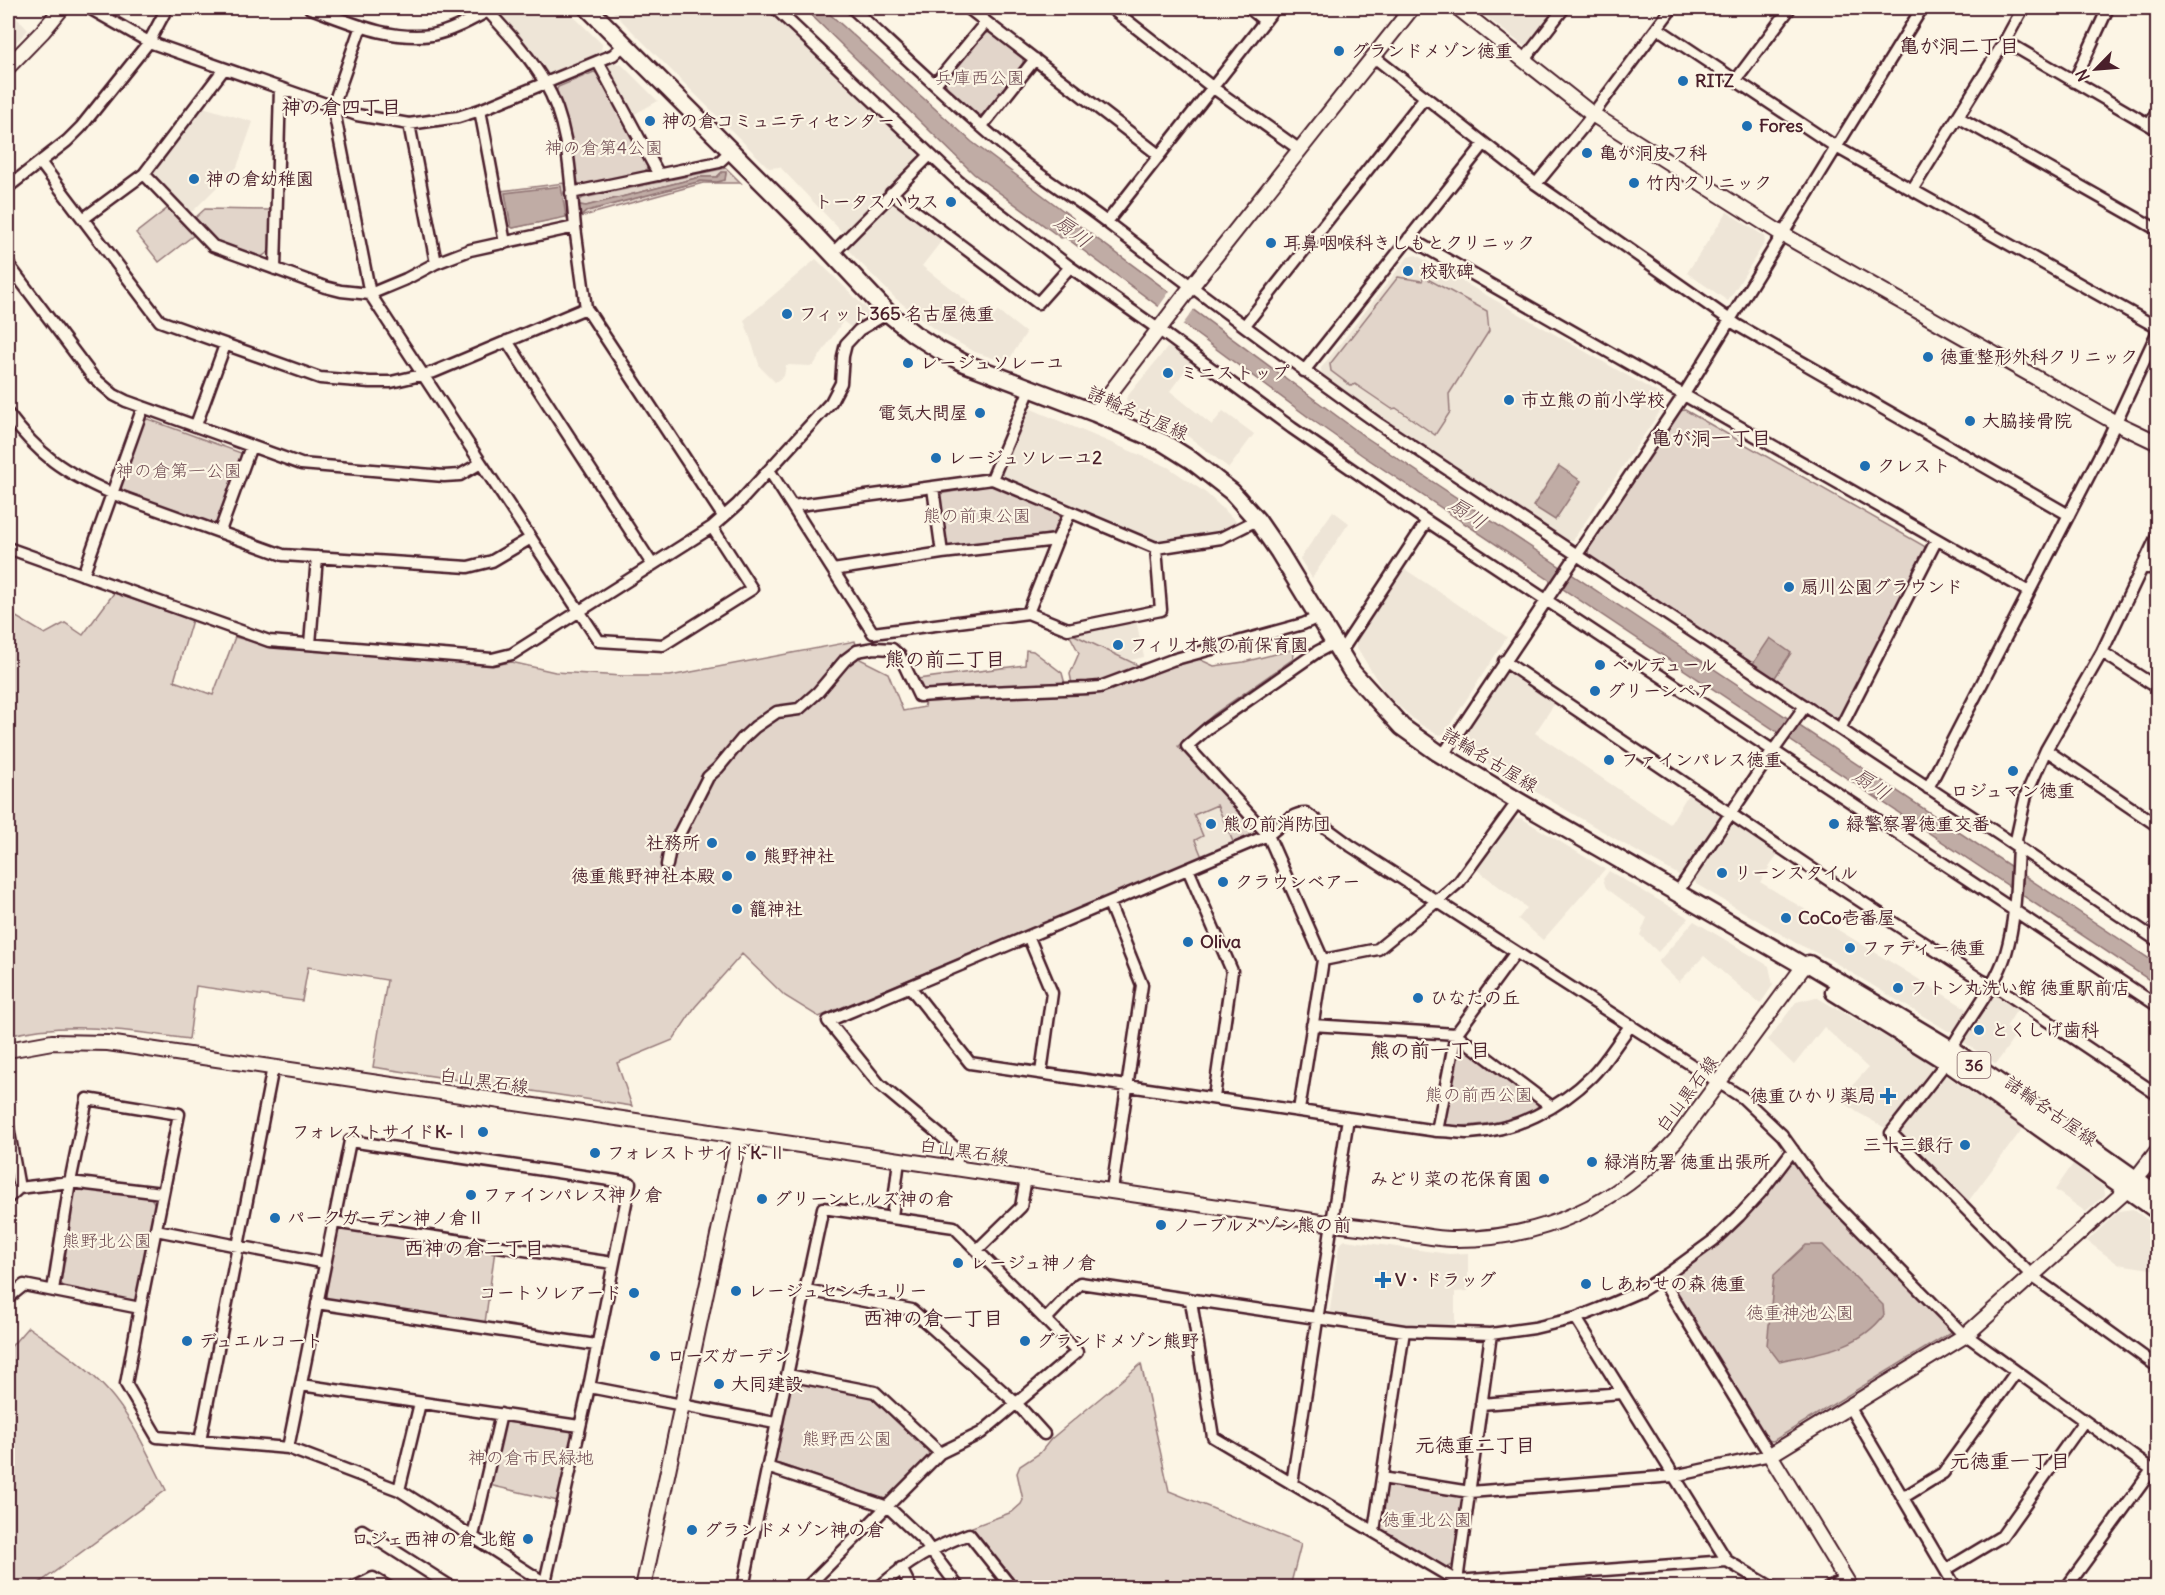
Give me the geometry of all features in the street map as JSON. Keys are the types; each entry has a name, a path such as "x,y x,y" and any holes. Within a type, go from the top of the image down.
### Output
{"main road":[{"name":"諸輪名古屋線","path":"588,8 888,313 914,334 964,363 1095,413 1164,443 1191,460 1232,492 1257,520 1352,672 1390,715 1419,740 1518,801 1804,966 1805,975 1948,1055 2132,1184 2157,1195"},
{"name":"諸輪名古屋線","path":"2132,1184 2157,1211"}],"street":[{"path":"8,67 62,8"},
{"path":"89,8 149,42 357,115 409,124 458,117 480,110 613,56 625,44"},
{"path":"8,187 81,127 149,42 167,8"},
{"path":"310,8 393,35 433,34 459,26 487,9 546,84 562,127 586,308 723,516"},
{"path":"775,8 958,181 1070,267 1292,429 2157,1006"},
{"path":"852,8 1036,172 1107,222 1304,371 1379,424 2157,941"},
{"path":"968,8 1159,155"},
{"path":"1111,8 1212,87 1300,150"},
{"path":"1249,8 1265,21"},
{"path":"1107,222 1275,8"},
{"path":"1095,413 1158,329 1412,8"},
{"path":"1458,8 1592,114 1782,234 2116,423 2157,443"},
{"path":"1524,60 1564,8"},
{"path":"1536,184 1672,8"},
{"path":"1736,80 1790,8"},
{"path":"1443,755 1545,599 1683,396 1922,8"},
{"path":"1912,190 2005,41 2023,8"},
{"path":"2074,82 2108,8"},
{"path":"935,84 986,22"},
{"path":"361,26 333,106 370,294 599,641 663,645 752,589 712,527"},
{"path":"1657,28 1836,147 2157,330 2116,423 1928,788"},
{"path":"2005,41 2154,127 2157,108"},
{"path":"1374,57 1536,184 1730,321 2069,515"},
{"path":"982,126 1035,59"},
{"path":"598,62 659,175"},
{"path":"83,219 144,174 224,69"},
{"path":"274,269 280,88"},
{"path":"1245,325 1425,97"},
{"path":"480,110 506,243"},
{"path":"1958,117 2157,230"},
{"path":"409,124 436,263"},
{"path":"1304,371 1484,144"},
{"path":"571,193 719,162 731,151"},
{"path":"832,254 930,155"},
{"path":"40,162 160,321 320,378 391,382 423,375 586,308"},
{"path":"144,174 213,246 341,291 370,294 470,250 575,227"},
{"path":"891,193 1038,303 1070,267"},
{"path":"1409,238 1936,541 2029,592"},
{"path":"8,264 99,383 114,395 301,464 444,476 460,475 481,463"},
{"path":"8,548 269,641 492,659 512,654 712,527 737,505 838,392 846,344 852,336 888,313"},
{"path":"507,341 651,564"},
{"path":"196,425 225,345"},
{"path":"992,479 1030,389"},
{"path":"82,575 143,407"},
{"path":"8,414 49,460 74,476 111,493 283,555 468,567 492,561 531,538"},
{"path":"220,531 251,446"},
{"path":"768,470 873,633 1028,613 1068,629 1161,610 1156,548"},
{"path":"792,506 992,479 1156,548 1221,538 1257,520"},
{"path":"933,488 942,554"},
{"path":"1028,613 1070,513"},
{"path":"1299,1110 1323,960 1268,835 1187,746 1208,728 1317,652 1337,648 1427,521"},
{"path":"2157,534 2102,652 2046,750 2026,795 2016,840 2018,847 2012,925 2006,954 1991,986 1941,1069 1891,1133 2032,1276 2157,1367"},
{"path":"833,570 1057,540"},
{"path":"1840,729 1936,541"},
{"path":"310,644 317,557"},
{"path":"2141,567 2157,568"},
{"path":"667,865 669,854 708,777 742,739 777,712 799,709 810,701 845,660 857,651 874,648 892,649 900,656 919,696 1088,688 1100,687 1172,660 1303,624 1319,617"},
{"path":"2102,652 2157,688"},
{"path":"1504,661 1730,814 1991,986 2000,989 2157,1095"},
{"path":"1677,893 1806,706"},
{"path":"2046,750 2157,826"},
{"path":"1323,960 1378,949 1437,901 1459,882 1518,801"},
{"path":"956,1167 958,1150 879,1084 828,1022 1268,835 1298,814 1306,813 1351,846 1743,1098 1782,1135 1822,1191 1954,1325 2155,1472 2067,1587"},
{"path":"1188,869 1232,971 1214,1097"},
{"path":"1109,903 1142,984 1112,1190"},
{"path":"1029,938 1052,993 1041,1073"},
{"path":"1437,1131 1456,1034 1516,952"},
{"name":"白山黒石線","path":"8,1050 52,1042 108,1043 1334,1224 1450,1239 1504,1236 1541,1228 1570,1217 1610,1197 1654,1165 1677,1140 1804,966"},
{"path":"910,987 970,1062 1437,1131 1470,1133 1518,1123 1552,1107 1592,1076 1631,1024"},
{"path":"1312,1025 1456,1034 1552,1107"},
{"path":"200,1441 273,1067"},
{"path":"53,1290 70,1182 87,1100 179,1114 126,1384 157,1437 288,1448 399,1490 473,1536 544,1585 589,1387 630,1183 350,1141 288,1448"},
{"path":"1292,1484 1334,1224 1348,1118"},
{"path":"8,1128 19,1188"},
{"path":"644,1587 739,1137"},
{"path":"1046,1319 1080,1283 1404,1331 1491,1334 1534,1328 1576,1318 1620,1301 1661,1278 1714,1240 1739,1216 1761,1192 1793,1150"},
{"path":"1382,1478 1470,1492 1674,1476 1770,1455 1966,1335 2132,1184 2157,1150"},
{"path":"892,1217 899,1160"},
{"path":"977,1250 1021,1207 1026,1178"},
{"path":"8,1198 19,1188 70,1182 162,1193"},
{"path":"743,1587 775,1423 824,1208 954,1227 1077,1352 981,1434 940,1452 888,1507 806,1587"},
{"path":"333,1222 613,1263"},
{"path":"156,1230 325,1263"},
{"path":"1661,1278 1848,1582 1827,1587"},
{"path":"8,1298 24,1285 140,1308"},
{"path":"806,1290 912,1310 1017,1404 1044,1434"},
{"path":"1191,1301 1213,1437 1457,1581 1727,1561"},
{"path":"318,1303 596,1345"},
{"path":"1576,1318 1727,1561 1773,1587"},
{"path":"1374,1532 1404,1331"},
{"path":"1457,1581 1491,1334"},
{"path":"1904,1497 1943,1473 2016,1372"},
{"path":"788,1374 875,1392 940,1452"},
{"path":"302,1385 579,1426"},
{"path":"589,1387 775,1423"},
{"path":"1481,1404 1622,1393"},
{"path":"399,1490 420,1403"},
{"path":"1850,1408 1956,1587"},
{"path":"473,1536 501,1414"},
{"path":"1947,1569 2002,1536 2084,1421"},
{"path":"767,1467 888,1507 931,1549 959,1587"},
{"path":"362,1530 453,1587"},
{"path":"878,1587 901,1568 931,1549 969,1534 1012,1587"},
{"path":"901,1568 911,1587"},
{"path":"353,1587 373,1578 390,1587"}],"shaded area":[{"path":"8,8 28,30 8,51"},
{"path":"493,8 565,8 602,44 601,53 550,74 545,72"},
{"path":"609,8 769,8 918,150 918,159 843,233 780,167 769,168"},
{"path":"1475,8 1556,8 1529,45 1524,46"},
{"path":"612,63 621,64 658,101 631,116 607,71 608,66"},
{"path":"203,107 253,122 237,167 193,211 187,211 154,177 154,171"},
{"path":"895,203 943,239 922,266 991,320 998,311 1026,333 1007,363 975,352 934,329 895,298 848,250 852,240 887,205"},
{"path":"1727,212 1764,236 1765,242 1728,301 1687,273"},
{"name":"市立熊の前小学校","path":"1416,255 1663,396 1665,404 1573,540 1567,540 1378,416 1322,376 1321,368 1408,257"},
{"path":"816,259 872,314 853,329 843,321 813,366 786,365 784,376 775,382 760,367 744,320"},
{"path":"1174,347 1192,361 1170,391 1212,425 1223,411 1254,434 1229,468 1189,437 1129,409 1126,398 1167,348"},
{"path":"1029,408 1168,467 1206,493 1239,524 1220,534 1158,543 1002,480 999,473"},
{"path":"1333,511 1349,523 1312,578 1300,559"},
{"path":"1403,568 1507,637 1444,734 1438,735 1418,723 1393,701 1383,690 1356,646 1356,638 1365,623"},
{"name":"フィリオ熊の前保育園","path":"1136,620 1144,657 1127,661 1068,632"},
{"path":"1510,673 1555,703 1535,733 1670,824 1689,793 1717,812 1720,821 1686,874 1679,875 1641,854 1458,746 1457,741 1501,675"},
{"path":"1217,805 1234,844 1202,857 1195,840 1203,836 1194,815"},
{"path":"1521,818 1605,869 1543,940 1518,919 1527,908 1476,869 1511,820"},
{"path":"1737,824 1779,852 1760,882 1969,1010 1957,1030 1948,1031 1829,959 1796,943 1696,884 1694,878 1729,826"},
{"path":"1609,871 1689,918 1658,952 1640,935 1647,918 1606,888 1603,879"},
{"path":"1694,921 1769,966 1773,985 1760,1004 1704,956 1679,982 1658,962"},
{"path":"1996,994 2018,1008 2006,1027 2016,1035 1996,1064 1962,1041 1991,996"},
{"path":"1816,997 1933,1064 1934,1072 1887,1129 1857,1112 1840,1099 1868,1068 1824,1027 1794,1065 1768,1040 1796,1002"},
{"path":"1947,1076 2023,1128 1967,1203 1900,1137 1899,1130 1941,1078"},
{"path":"2073,1164 2104,1187 2105,1195 2086,1212 2055,1190"},
{"path":"2133,1209 2157,1227 2157,1270 2118,1264 2087,1241 2119,1211"},
{"path":"1345,1240 1449,1254 1468,1253 1468,1291 1455,1292 1455,1330 1416,1328 1336,1316 1330,1310 1339,1245"}],"green space":[{"name":"兵庫西公園","path":"990,32 1023,57 1023,63 983,115 977,115 947,88 945,81 983,34"},
{"name":"神の倉第4公園","path":"594,72 599,74 649,163 645,172 581,185 576,182 571,143 556,92 558,87"},
{"path":"726,168 741,183 703,183 580,217 587,211 701,181 725,180 726,173 722,172 717,177 700,177 586,206 579,205 578,202 583,198"},
{"path":"564,183 568,216 513,228 507,224 501,191"},
{"path":"168,208 194,235 159,262 136,233"},
{"path":"205,209 271,210 270,251 261,257 217,241 195,218"},
{"path":"1398,277 1422,281 1424,277 1487,311 1489,331 1449,394 1450,412 1435,435 1396,408 1392,409 1355,384 1351,386 1331,371 1330,364"},
{"path":"1685,410 1924,546 1926,550 1843,716 1836,719 1589,558 1588,549 1678,411"},
{"name":"神の倉第一公園","path":"148,419 241,453 243,458 220,521 215,524 123,491 120,485 143,421"},
{"name":"熊の前東公園","path":"991,485 1058,513 1060,517 1053,532 948,549 944,545 939,494"},
{"path":"114,593 192,620 174,681 213,695 235,637 272,647 496,665 511,662 555,672 623,676 670,676 855,641 860,659 888,673 903,711 925,707 918,679 1025,665 1026,650 1033,651 1062,673 1065,684 1072,684 1070,674 1079,653 1068,632 1150,671 1199,659 1214,666 1244,662 1295,649 1293,659 1214,714 1178,746 1255,828 1253,836 1234,844 1217,805 1194,815 1203,836 1195,840 1202,857 819,1017 785,996 742,954 695,1007 673,1040 617,1063 632,1106 373,1067 387,980 308,967 302,1001 196,986 189,1039 98,1028 53,1029 8,1036 8,612 45,634 65,623 83,635"},
{"name":"熊の前西公園","path":"1465,1047 1538,1101 1537,1110 1493,1123 1446,1126 1443,1122 1458,1048"},
{"name":"徳重神池公園","path":"1792,1163 1796,1163 1951,1331 1773,1441 1766,1440 1670,1283 1672,1277 1712,1248 1737,1226"},
{"name":"熊野北公園","path":"79,1188 151,1198 155,1204 136,1299 132,1302 64,1287 60,1282 72,1193"},
{"path":"343,1228 495,1250 485,1323 328,1299 324,1292 335,1233"},
{"path":"28,1327 80,1365 108,1391 133,1426 166,1490 38,1584 8,1587 8,1350"},
{"path":"1141,1364 1169,1491 1301,1544 1290,1587 1020,1587 972,1527 1012,1512 1021,1504 1023,1500 1017,1473 1020,1466 1040,1453 1051,1439"},
{"name":"熊野西公園","path":"794,1381 869,1395 928,1451 929,1457 887,1498 883,1499 776,1463 773,1456 789,1384"},
{"name":"神の倉市民緑地","path":"508,1420 569,1429 572,1434 558,1501 489,1485 502,1426"},
{"name":"徳重北公園","path":"1392,1483 1461,1495 1453,1565 1446,1568 1383,1532 1381,1526 1387,1485"}],"water":[{"name":"扇川","path":"804,8 823,8 972,142 1073,218 1073,221 1364,436 2157,964 2157,985 1311,419 1065,237 1061,238 974,174"},
{"path":"722,172 726,172 725,180 701,181 587,211 580,217 579,205 586,206 700,177 717,177"},
{"path":"561,186 566,217 511,227 505,193"},
{"path":"1559,466 1581,481 1555,520 1533,506"},
{"path":"1770,638 1791,653 1774,679 1752,665"},
{"path":"1806,1245 1823,1245 1883,1305 1884,1315 1863,1335 1837,1348 1779,1361 1767,1345 1774,1275"}],"pier":[{"path":"1170,291 1195,308 1181,327 1157,309"}],"place":[{"name":"グランドメゾン徳重","path":"1339,51"},
{"name":"RITZ","path":"1683,81"},
{"name":"神の倉コミュニティセンター","path":"650,121"},
{"name":"Fores","path":"1747,126"},
{"name":"亀が洞皮フ科","path":"1587,153"},
{"name":"神の倉幼稚園","path":"194,179"},
{"name":"竹内クリニック","path":"1634,183"},
{"name":"トータスハウス","path":"951,202"},
{"name":"耳鼻咽喉科きしもとクリニック","path":"1271,243"},
{"name":"校歌碑","path":"1408,271"},
{"name":"フィット365 名古屋徳重","path":"787,314"},
{"name":"徳重整形外科クリニック","path":"1928,357"},
{"name":"レージュソレーユ","path":"908,363"},
{"name":"ミニストップ","path":"1168,373"},
{"name":"市立熊の前小学校","path":"1509,400"},
{"name":"電気大問屋","path":"980,413"},
{"name":"大脇接骨院","path":"1970,421"},
{"name":"レージュソレーユ2","path":"936,458"},
{"name":"クレスト","path":"1865,466"},
{"name":"扇川公園グラウンド","path":"1789,587"},
{"name":"フィリオ熊の前保育園","path":"1118,645"},
{"name":"ベルデュール","path":"1600,665"},
{"name":"グリーンペア","path":"1595,691"},
{"name":"ファインパレス徳重","path":"1609,760"},
{"name":"ロジュマン徳重","path":"2013,771"},
{"name":"熊の前消防団","path":"1211,824"},
{"name":"緑警察署徳重交番","path":"1834,824"},
{"name":"社務所","path":"712,843"},
{"name":"熊野神社","path":"751,856"},
{"name":"リーンスタイル","path":"1722,873"},
{"name":"徳重熊野神社本殿","path":"727,876"},
{"name":"クラウンベアー","path":"1223,882"},
{"name":"籠神社","path":"737,909"},
{"name":"CoCo壱番屋","path":"1786,918"},
{"name":"Oliva","path":"1188,942"},
{"name":"ファディー徳重","path":"1850,948"},
{"name":"フトン丸洗い館 徳重駅前店","path":"1898,988"},
{"name":"ひなたの丘","path":"1418,998"},
{"name":"とくしげ歯科","path":"1979,1030"},
{"name":"徳重ひかり薬局","path":"1888,1096"},
{"name":"フォレストサイドK-Ⅰ","path":"483,1132"},
{"name":"三十三銀行","path":"1965,1145"},
{"name":"フォレストサイドK-Ⅱ","path":"595,1153"},
{"name":"緑消防署 徳重出張所","path":"1592,1162"},
{"name":"みどり菜の花保育園","path":"1544,1179"},
{"name":"ファインパレス神ノ倉","path":"471,1195"},
{"name":"グリーンヒルズ神の倉","path":"762,1199"},
{"name":"パークガーデン神ノ倉Ⅱ","path":"275,1218"},
{"name":"ノーブルメゾン熊の前","path":"1161,1225"},
{"name":"レージュ神ノ倉","path":"958,1263"},
{"name":"V・ドラッグ","path":"1383,1280"},
{"name":"しあわせの森 徳重","path":"1586,1284"},
{"name":"レージュセンチュリー","path":"736,1291"},
{"name":"コートソレアード","path":"634,1293"},
{"name":"デュエルコート","path":"187,1341"},
{"name":"グランドメゾン熊野","path":"1025,1341"},
{"name":"ローズガーデン","path":"655,1356"},
{"name":"大同建設","path":"719,1384"},
{"name":"グランドメゾン神の倉","path":"692,1530"},
{"name":"ロジェ西神の倉 北館","path":"528,1539"}],"district":[{"name":"亀が洞二丁目","path":"1959,46"},
{"name":"神の倉四丁目","path":"341,107"},
{"name":"亀が洞一丁目","path":"1711,438"},
{"name":"熊の前二丁目","path":"945,659"},
{"name":"熊の前一丁目","path":"1430,1050"},
{"name":"西神の倉二丁目","path":"474,1248"},
{"name":"西神の倉一丁目","path":"933,1318"},
{"name":"元徳重二丁目","path":"1475,1445"},
{"name":"元徳重一丁目","path":"2010,1461"}]}
